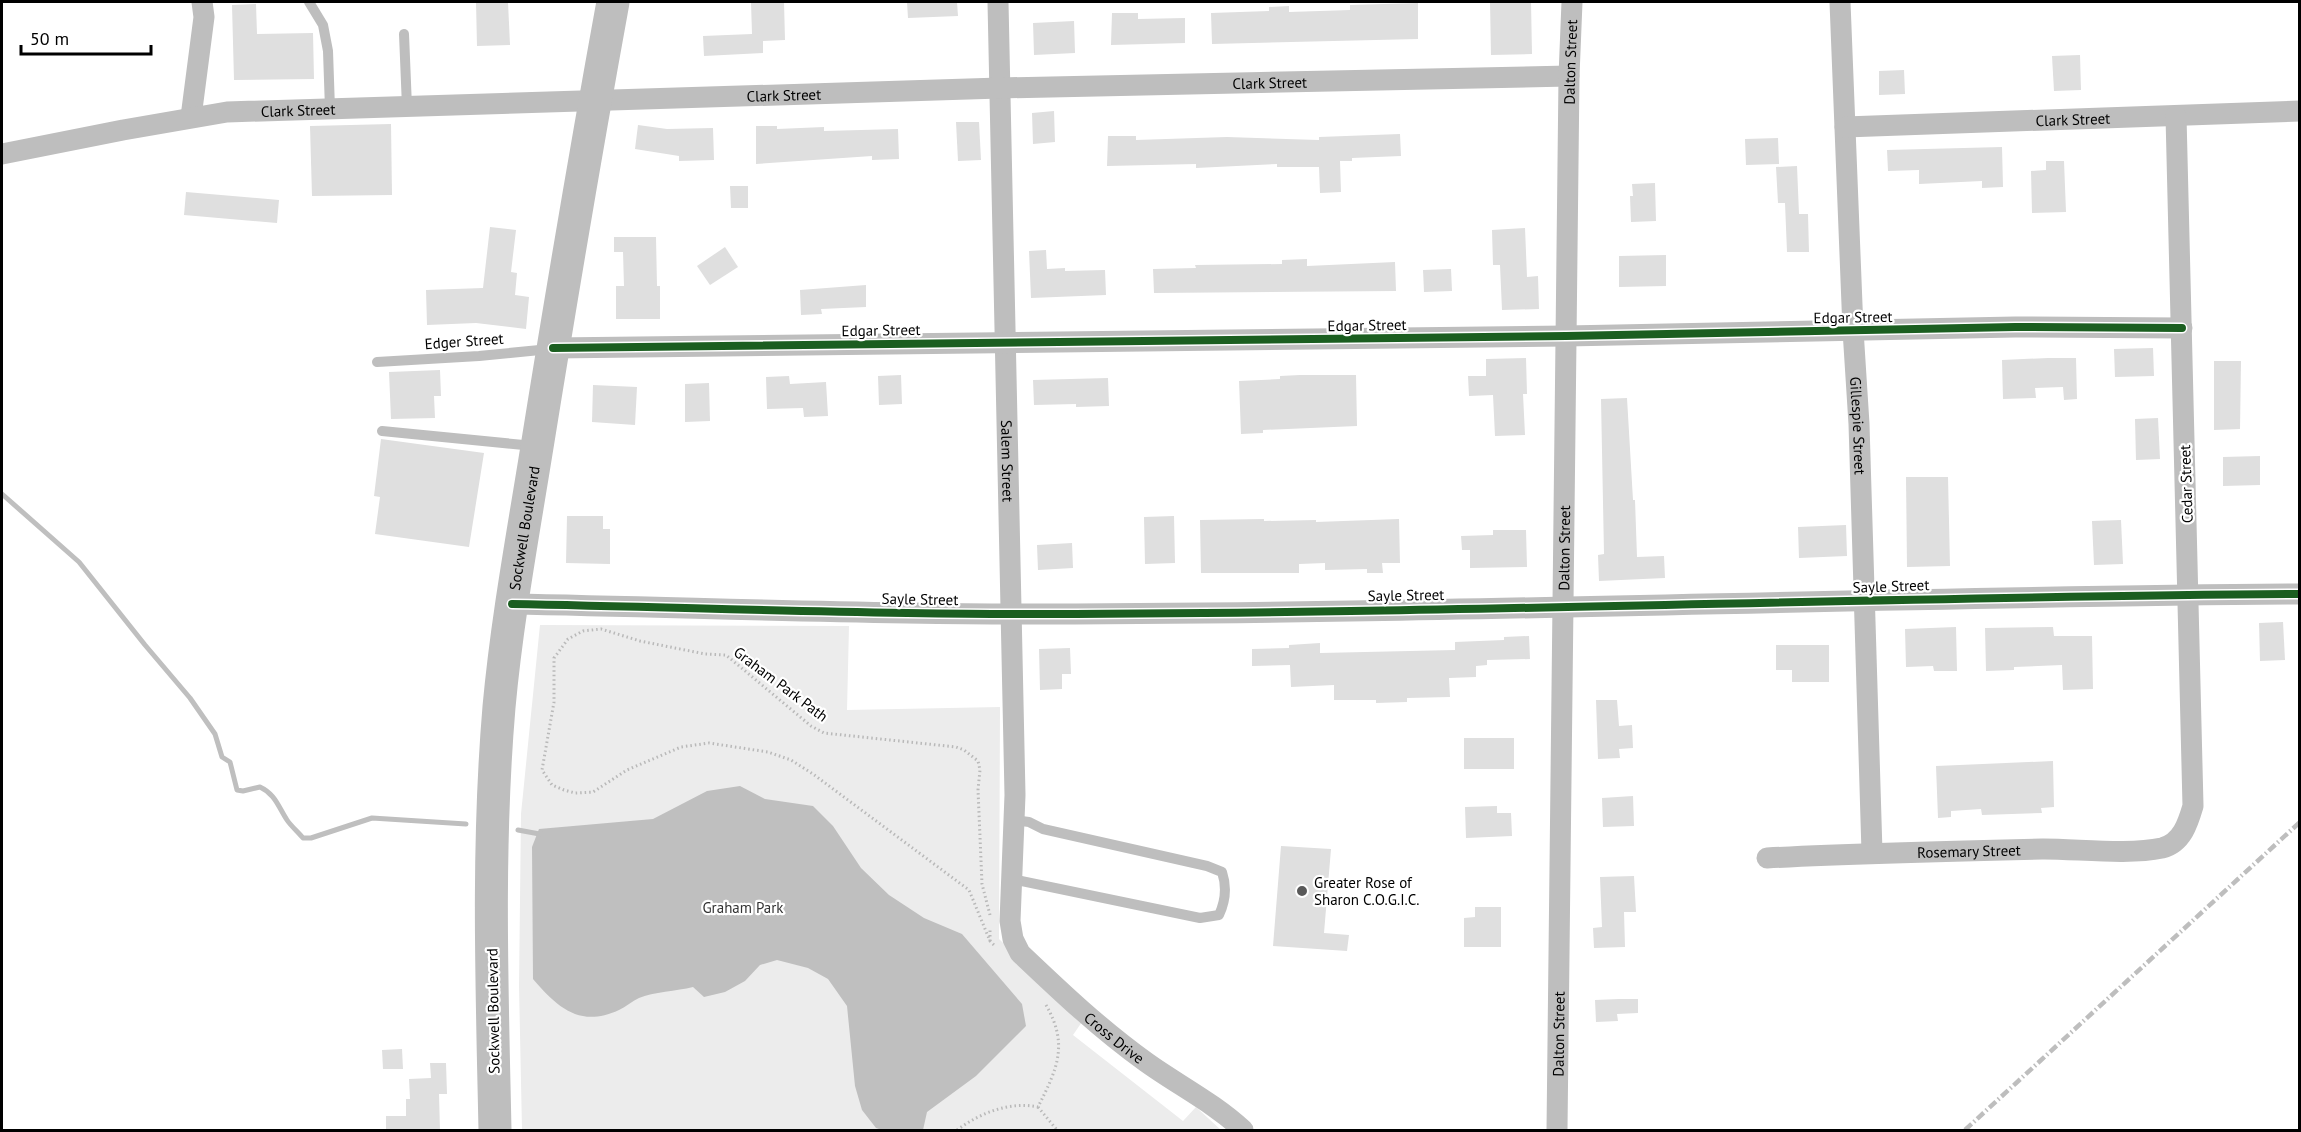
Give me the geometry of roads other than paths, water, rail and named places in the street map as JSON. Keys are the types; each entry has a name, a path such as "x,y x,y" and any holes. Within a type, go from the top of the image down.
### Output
{"main road":[{"name":"Sockwell Boulevard","path":"495,1131 491,919 492,819 499,704 512,603 553,348 613,2"}],"street":[{"path":"191,117 204,17 202,2"},
{"name":"Salem Street","path":"997,921 1012,879 1014,820 1013,614 998,2"},
{"name":"Dalton Street","path":"1557,1131 1569,76 1572,2"},
{"name":"Gillespie Street","path":"1840,2 1859,424 1872,852"},
{"name":"Clark Street","path":"2,154 227,112 1000,88 1569,76"},
{"name":"Clark Street","path":"1845,127 2300,111"},
{"name":"Cedar Street","path":"2171,844 2187,827 2193,806 2176,116"},
{"name":"Edgar Street","path":"553,348 1566,336 1853,330 2182,328"},
{"name":"Sayle Street","path":"512,603 1013,614 2300,594"},
{"name":"Rosemary Street","path":"1767,858 1872,852 2124,850 2163,848 2171,844"},
{"name":"Cross Drive","path":"997,921 1013,939 1020,953 1085,1014 1146,1062 1225,1113 1243,1131"}],"lane":[{"path":"309,2 322,25 328,51 330,109"},
{"path":"404,33 407,107"},
{"name":"Edger Street","path":"377,362 479,356 553,348"},
{"path":"382,431 537,447"},
{"path":"1012,879 1200,918 1219,915 1226,886 1222,872 1207,866 1043,829 1029,822 1014,820"}],"waterway":[{"path":"2,494 79,562 190,698 215,734 222,757 230,762 237,790 260,787 265,790 273,797 289,822 303,838 311,838 372,818 466,824"},
{"path":"518,830 545,835"}],"railway":[{"path":"1965,1130 2300,822"}],"place":[{"name":"Greater Rose of Sharon C.O.G.I.C.","path":"1302,891"}],"park label":[{"name":"Graham Park","path":"743,907"}]}
